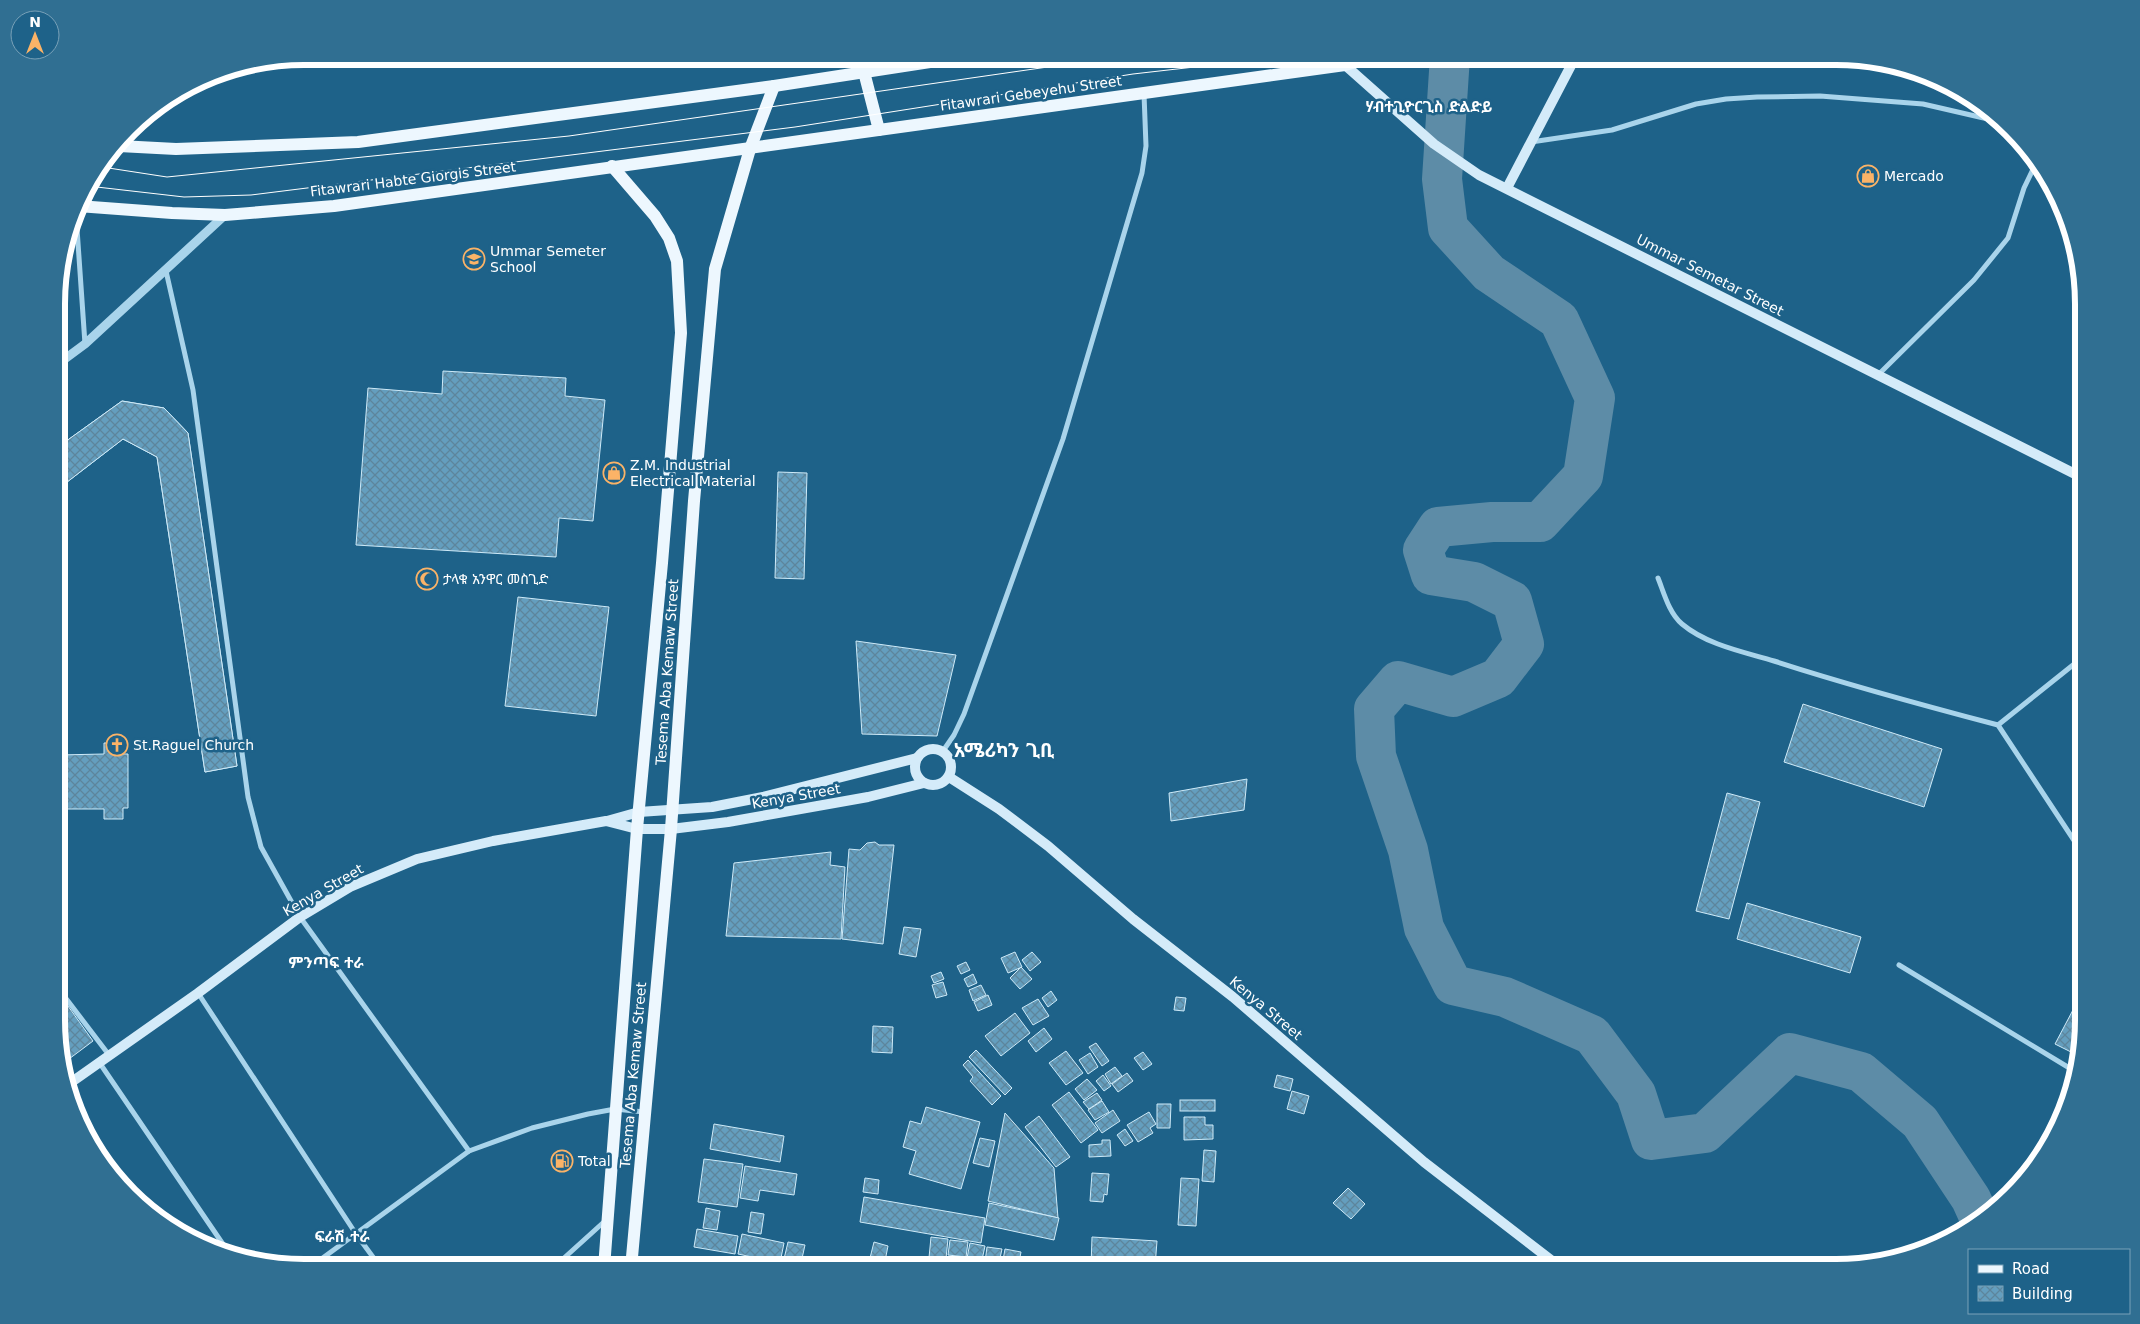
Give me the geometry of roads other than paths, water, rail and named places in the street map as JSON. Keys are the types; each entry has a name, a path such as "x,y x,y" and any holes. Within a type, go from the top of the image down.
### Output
{"main road":[{"path":"124,146 176,149 358,142 774,86 910,65"},
{"name":"Fitawrari Gebeyehu Street","path":"750,149 1144,92 1312,65"},
{"name":"Ummar Semetar Street","path":"1348,65 1434,144 1480,176 2075,474"},
{"path":"1507,188 1571,65"},
{"path":"864,72 880,130"},
{"name":"Tesema Aba Kemaw Street","path":"632,1259 672,829 694,500 715,269 750,149 774,86"},
{"name":"Fitawrari Habte Giorgis Street","path":"86,207 172,214 226,214 334,206 555,176 612,166 750,149"},
{"name":"Tesema Aba Kemaw Street","path":"605,1259 638,812 681,333 677,261 669,238 655,216 612,166"},
{"path":"606,822 638,812 712,806 788,792 917,758 929,750 943,752 951,763 949,777 938,785 924,783 915,772 917,758"},
{"name":"Kenya Street","path":"949,777 999,809 1048,846 1133,919 1233,997 1424,1162 1550,1259"},
{"name":"Kenya Street","path":"73,1081 198,993 300,917 350,887 417,859 494,841 606,822 637,829 672,829 728,822 814,807 924,783"}],"street":[{"path":"943,752 954,736 964,714 1063,439 1142,173 1146,146 1144,92"},
{"path":"1531,142 1612,130 1696,104 1757,96 1820,96 1915,103 1988,119"},
{"path":"1878,375 1974,280 2008,238 2024,188 2033,169"},
{"path":"65,359 85,344 226,214"},
{"path":"77,230 85,344"},
{"path":"166,271 193,390 248,797 261,847 300,917 469,1151"},
{"path":"1658,578 1672,613 1692,632 1729,647 1889,697 1998,725 2075,842"},
{"path":"1998,725 2075,663"},
{"path":"1899,965 2070,1068"},
{"path":"198,993 356,1234 374,1259"},
{"path":"65,997 108,1055"},
{"path":"99,1062 223,1245"},
{"path":"321,1259 469,1151 532,1128 615,1109 646,1112"},
{"path":"563,1259 608,1219"}],"waterway":[{"path":"1449,65 1442,179 1448,228 1489,273 1559,320 1595,398 1583,476 1540,522 1492,522 1438,527 1423,550 1431,575 1474,582 1512,601 1524,644 1498,678 1453,697 1398,681 1374,709 1376,756 1408,850 1424,928 1453,985 1505,997 1592,1035 1636,1094 1651,1140 1705,1133 1790,1053 1861,1072 1920,1122 1971,1199 1977,1213"}],"tram line":[{"path":"107,168 167,177 569,136 1062,65"},
{"path":"96,187 184,197 251,195 795,127 1133,74 1212,65"}],"place":[{"name":"Mercado","path":"1868,176"},
{"name":"Ummar Semeter School","path":"474,259"},
{"name":"Z.M. Industrial Electrical Material","path":"614,473"},
{"name":"ታላቁ አንዋር መስጊድ","path":"427,579"},
{"name":"St.Raguel Church","path":"117,745"},
{"name":"Total","path":"562,1161"}],"district":[{"name":"ሃብተጊዮርጊስ ድልድይ","path":"1429,107"},
{"name":"አሜሪካን ጊቢ","path":"1004,750"},
{"name":"ምንጣፍ ተራ","path":"326,963"},
{"name":"ፍራሽ ተራ","path":"342,1237"}]}
